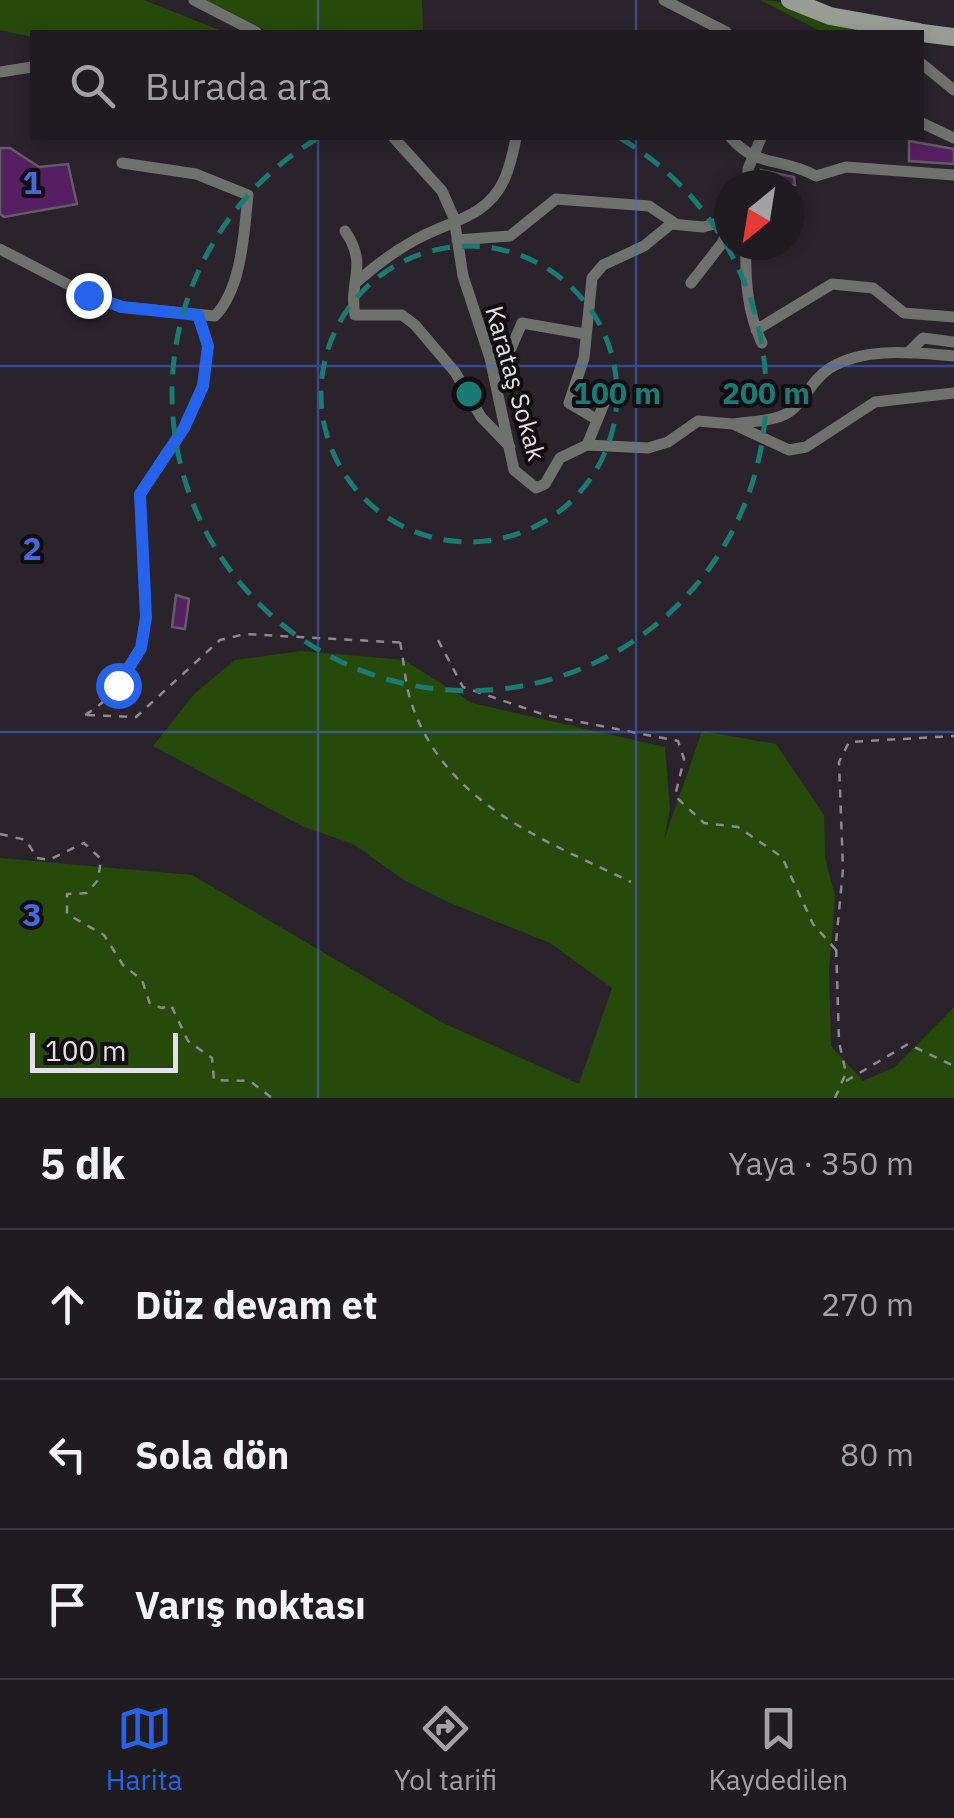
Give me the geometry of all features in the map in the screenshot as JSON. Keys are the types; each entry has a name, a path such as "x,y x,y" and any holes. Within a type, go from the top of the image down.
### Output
{"main road":[{"path":"790,0 830,16 886,30"},
{"path":"924,34 954,38"}],"street":[{"path":"194,0 252,30"},
{"path":"664,0 722,30"},
{"path":"924,66 954,90"},
{"path":"0,72 30,67"},
{"path":"924,124 954,138"},
{"name":"Karataş Sokak","path":"396,140 442,191 454,218 470,302 490,358 514,470 536,488 546,484 560,458 587,445 648,448 668,442 698,421 732,424 780,417 793,409 808,386 832,366 862,356 908,353"},
{"path":"358,281 382,259 454,218 478,212 502,185 515,140"},
{"path":"733,140 754,159 790,162 816,176 846,168 954,175"},
{"path":"751,170 760,140"},
{"path":"0,249 88,295 122,307 215,316 226,305 245,231 248,195 196,174 122,164"},
{"path":"457,240 510,236 556,199 649,206 676,224 714,224"},
{"path":"596,419 568,403 584,358 592,278 603,265 676,224"},
{"path":"345,231 355,246 358,281 354,315 402,316 415,325 454,372 481,417 510,447"},
{"path":"691,282 714,253"},
{"path":"746,260 745,276 762,343"},
{"path":"756,330 832,284 847,283 874,288 904,312 954,317"},
{"path":"490,358 511,348 522,323 586,334"},
{"path":"908,353 923,338 954,342"},
{"path":"908,353 954,356"},
{"path":"732,424 789,450 806,447 875,402 954,393"},
{"path":"587,445 608,394 622,396"}],"path":[{"path":"198,315 208,346 203,386 184,428 140,494 146,561 141,648 118,685 85,715 136,717 220,640 245,634 408,643"},
{"path":"438,640 463,687 546,715 678,741 684,759 675,796 704,823 738,827 782,858 813,924 836,950"},
{"path":"400,642 411,703 445,769 474,798 525,832 630,882"},
{"path":"844,1082 836,950 844,869 839,762 850,742 954,736"},
{"path":"0,834 26,840 37,858 48,860 77,846 90,845 100,859 100,870 87,893 66,894 67,914 104,935 123,965 142,980 150,1004 171,1005 188,1041 212,1058 214,1080 250,1080 272,1098"},
{"path":"835,1098 844,1082 908,1044 954,1066"}],"green space":[{"path":"0,0 144,0 219,30 30,30 30,37 0,30"},
{"path":"206,0 422,0 423,30 265,30"},
{"path":"760,0 788,4 868,30 818,30"},
{"path":"301,651 404,660 472,703 665,747 670,809 664,840 702,731 776,744 824,815 825,858 835,896 829,972 831,1046 863,1081 895,1067 954,1007 954,1098 0,1098 0,858 192,875 443,1023 579,1084 612,988 550,943 448,902 404,880 353,844 304,827 153,746 195,693 235,660"}],"building":[{"path":"909,141 954,149 954,164 909,161"},
{"path":"0,148 10,148 39,167 68,164 77,204 4,217 0,214"},
{"path":"176,595 189,599 185,629 172,627"}],"route":[{"path":"88,295 122,307 198,315 208,346 203,386 184,428 140,494 146,617 141,648 118,685"}]}
